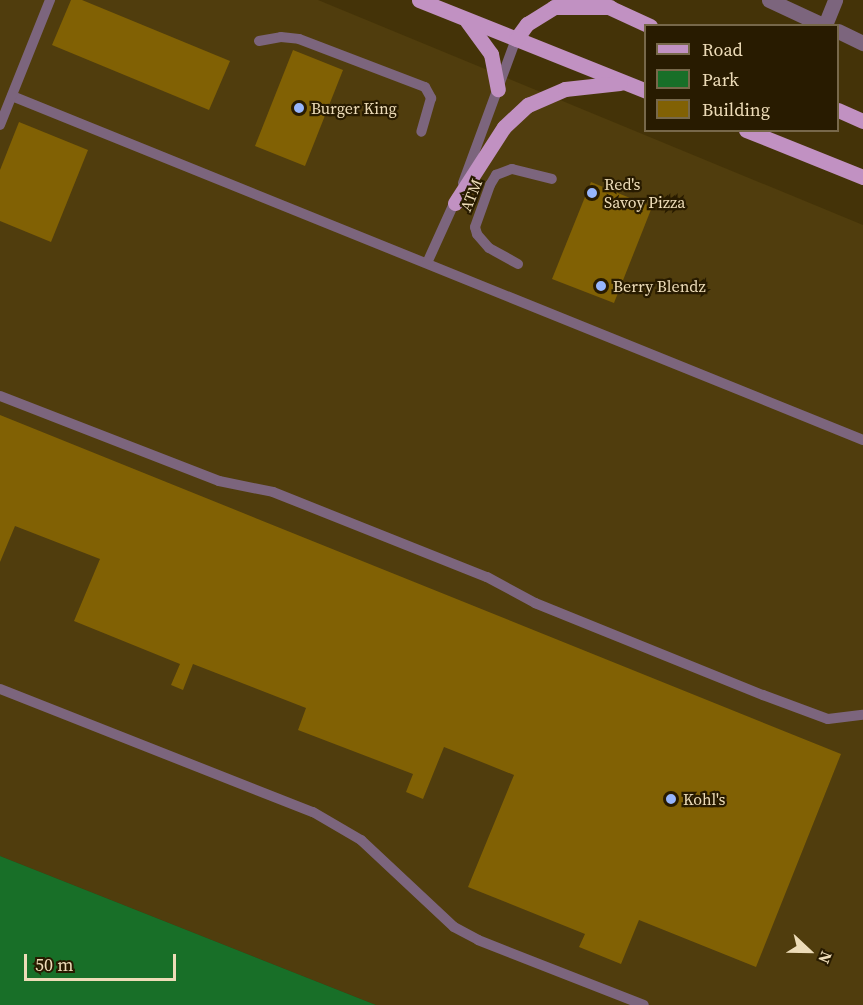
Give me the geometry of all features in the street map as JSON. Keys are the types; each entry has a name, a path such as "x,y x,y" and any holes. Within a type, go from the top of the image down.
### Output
{"main road":[{"path":"419,0 644,91"},
{"path":"594,0 646,24"},
{"path":"516,39 527,24 554,7 610,7"},
{"path":"465,18 491,54 498,89"},
{"path":"455,203 504,127 528,105 564,89 625,82"},
{"path":"839,111 863,121"},
{"path":"751,132 863,177"}],"street":[{"path":"768,0 821,24"},
{"path":"826,24 835,0"},
{"path":"839,32 863,43"}],"lane":[{"path":"0,125 50,0"},
{"path":"259,41 281,37 299,39 425,87 432,98 421,132"},
{"path":"427,263 455,203 516,39"},
{"path":"12,96 863,440"},
{"name":"ATM","path":"518,264 489,248 477,234 475,227 490,185 496,175 512,169 552,180"},
{"path":"0,396 219,481 273,492 487,577 535,603 763,695 828,719 863,715"},
{"path":"0,689 313,812 361,840 454,927 478,940 644,1005"}],"shaded area":[{"path":"0,0 318,0 863,225 863,1005 376,1005 0,856"}],"green space":[{"path":"0,856 376,1005 0,1005"}],"building":[{"path":"71,0 82,0 230,61 209,110 52,45"},
{"name":"Burger King","path":"293,50 343,70 305,166 255,146"},
{"path":"19,122 88,150 51,242 0,221 0,170"},
{"path":"591,182 652,207 614,303 552,279"},
{"path":"0,415 841,754 756,967 639,920 621,964 579,947 585,934 468,887 514,775 444,747 423,799 406,792 413,774 298,730 306,708 193,664 183,690 171,685 180,664 74,621 100,559 15,526 0,562"}],"place":[{"name":"Burger King","path":"299,108"},
{"name":"Red's Savoy Pizza","path":"592,193"},
{"name":"Berry Blendz","path":"601,286"},
{"name":"Kohl's","path":"671,799"}]}
